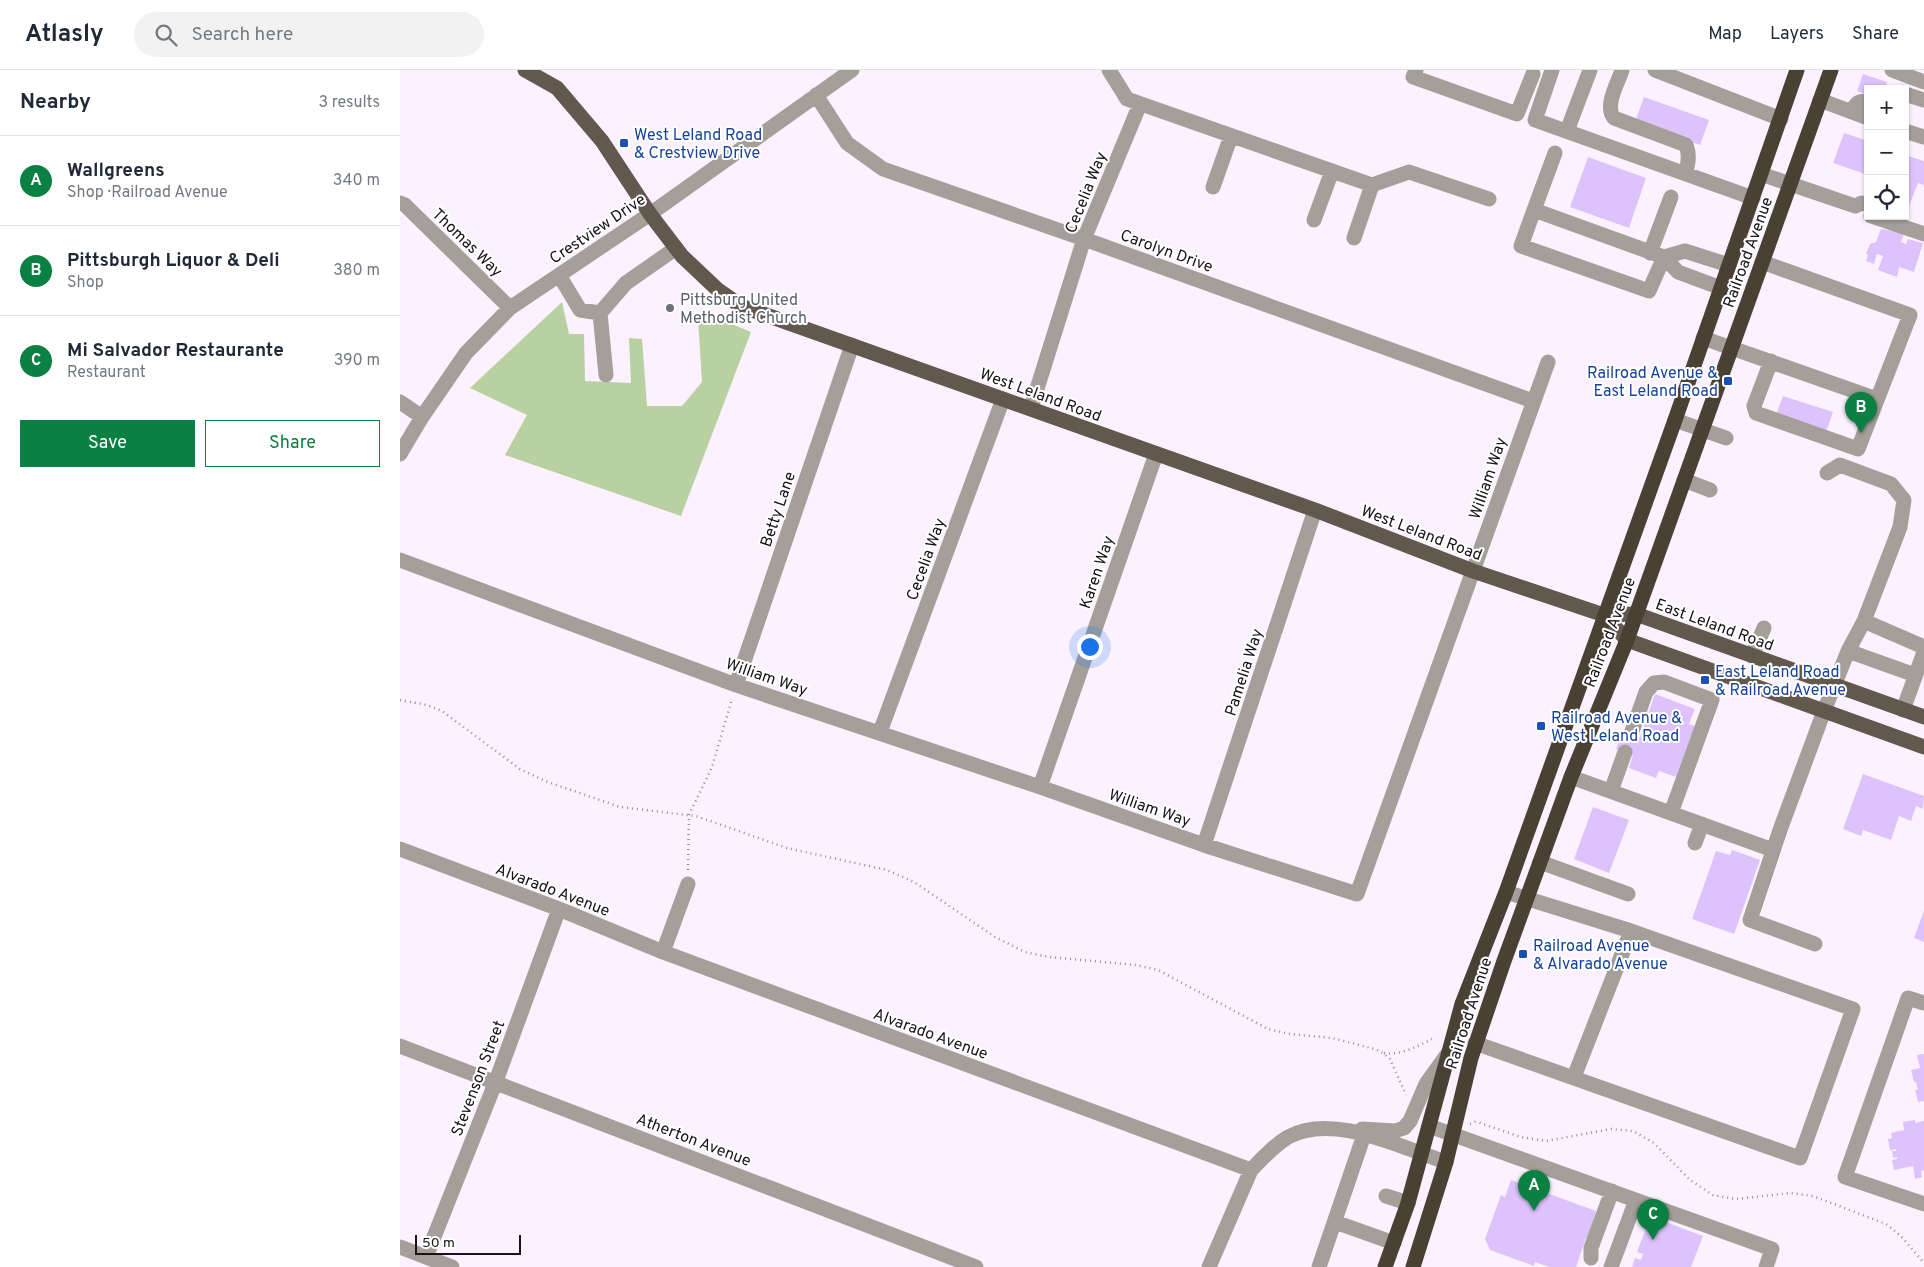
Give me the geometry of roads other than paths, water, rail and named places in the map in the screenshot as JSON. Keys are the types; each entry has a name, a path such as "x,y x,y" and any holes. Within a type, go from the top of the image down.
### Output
{"highway":[{"name":"Railroad Avenue","path":"1385,1267 1408,1204 1462,1004 1506,892 1675,420 1797,70"},
{"name":"Railroad Avenue","path":"1413,1267 1446,1162 1476,1043 1526,898 1571,777 1627,640 1830,71"}],"main road":[{"name":"West Leland Road","path":"525,70 557,88 602,141 650,214 676,248 718,290 742,306 1315,510 1473,571 1604,615 1636,614"},
{"name":"East Leland Road","path":"1636,614 1924,717"},
{"path":"1604,615 1627,640 1924,747"}],"street":[{"name":"Crestview Drive","path":"400,454 422,417 466,353 510,308 650,214 852,70"},
{"path":"1109,70 1127,99 1372,185 1409,172 1489,199"},
{"path":"1416,70 1413,77 1517,114 1533,74"},
{"path":"1552,70 1535,120 1753,198"},
{"path":"1567,131 1590,70"},
{"path":"1622,70 1610,105 1612,115 1614,118 1686,145 1689,161 1685,173"},
{"path":"1655,70 1781,119"},
{"path":"1892,70 1924,82"},
{"name":"Carolyn Drive","path":"816,95 847,143 883,169 1084,239 1533,401"},
{"path":"1909,95 1924,100"},
{"path":"1820,100 1864,117"},
{"path":"1851,112 1856,103 1864,102"},
{"name":"Cecelia Way","path":"1031,408 1084,239 1140,104"},
{"path":"1909,132 1924,137"},
{"path":"1213,187 1231,136"},
{"path":"1554,152 1521,246 1649,291 1670,197"},
{"path":"1314,220 1332,171"},
{"path":"1761,174 1862,205 1858,212 1864,214"},
{"path":"1354,238 1372,185"},
{"name":"Thomas Way","path":"400,203 405,205 510,308"},
{"path":"1534,210 1657,255 1678,272 1721,288"},
{"path":"1886,220 1923,229"},
{"path":"1908,220 1923,229"},
{"path":"606,375 600,313 626,283 676,248"},
{"path":"1657,255 1685,251 1729,265"},
{"path":"1762,262 1910,315 1858,449 1756,413 1754,406 1771,361"},
{"path":"559,275 580,310 600,313"},
{"path":"1703,338 1877,399"},
{"name":"Betty Lane","path":"736,685 852,345"},
{"name":"William Way","path":"400,560 736,685 880,732 1204,845 1357,894 1548,362"},
{"name":"Cecelia Way","path":"880,732 1003,399"},
{"path":"400,402 422,417"},
{"path":"1675,420 1726,438"},
{"name":"Karen Way","path":"1040,787 1156,454"},
{"path":"1815,944 1750,920 1824,711 1848,650 1864,621 1900,527 1904,500 1892,484 1840,466 1826,473"},
{"path":"1684,480 1710,490"},
{"name":"Pamelia Way","path":"1204,845 1315,510"},
{"path":"1864,621 1923,656 1903,710"},
{"path":"1752,656 1764,628"},
{"path":"1848,650 1915,675"},
{"path":"1631,734 1646,692 1654,683 1664,682 1712,700 1678,794 1662,815"},
{"path":"1611,791 1625,752"},
{"path":"1571,777 1611,791 1662,815 1702,824 1774,850"},
{"path":"1695,843 1702,824"},
{"name":"Alvarado Avenue","path":"400,849 558,909 663,952 1251,1170"},
{"path":"1540,862 1628,894"},
{"path":"663,952 688,884"},
{"path":"1476,1043 1800,1158 1853,1009 1631,931 1506,892"},
{"name":"Stevenson Street","path":"426,1257 496,1081 558,909"},
{"path":"1574,1077 1631,931"},
{"path":"1924,1003 1908,998 1845,1176 1924,1204"},
{"name":"Atherton Avenue","path":"400,1046 496,1081 976,1267"},
{"path":"1209,1267 1251,1170 1271,1149 1289,1137 1311,1129 1395,1131 1404,1128 1413,1114 1426,1084 1449,1052"},
{"path":"1429,1126 1454,1128 1612,1191 1772,1249 1766,1267"},
{"path":"1342,1129 1446,1162"},
{"path":"1319,1267 1364,1135"},
{"path":"1612,1191 1590,1248 1589,1263 1611,1266 1636,1200"},
{"path":"1386,1196 1408,1204"},
{"path":"1335,1222 1394,1243"},
{"path":"400,1247 452,1267"}],"place":[{"name":"West Leland Road & Crestview Drive","path":"624,143"},
{"name":"Pittsburg United Methodist Church","path":"670,308"},
{"name":"Railroad Avenue & East Leland Road","path":"1728,381"},
{"name":"Pittsburgh Liquor & Deli","path":"1861,433"},
{"name":"East Leland Road & Railroad Avenue","path":"1705,680"},
{"name":"Railroad Avenue & West Leland Road","path":"1541,726"},
{"name":"Railroad Avenue & Alvarado Avenue","path":"1523,954"},
{"name":"Wallgreens","path":"1534,1211"},
{"name":"Mi Salvador Restaurante","path":"1653,1240"}]}
